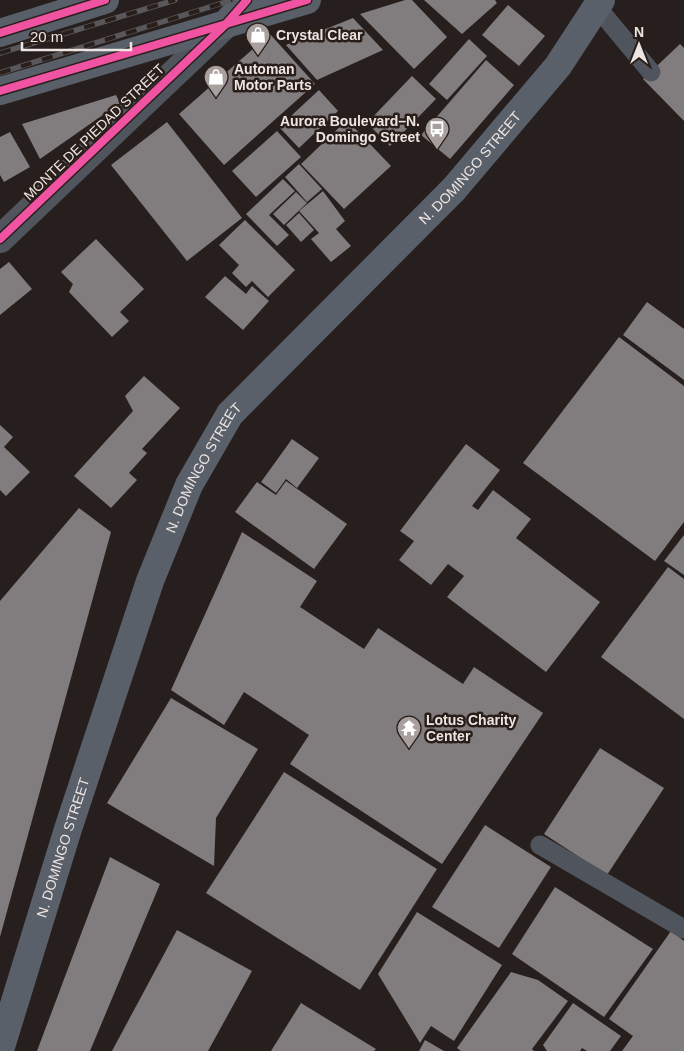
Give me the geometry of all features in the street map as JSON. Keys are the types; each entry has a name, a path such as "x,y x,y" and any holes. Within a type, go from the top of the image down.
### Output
{"main road":[{"path":"0,33 105,0"},
{"name":"MONTE DE PIEDAD STREET","path":"226,24 247,0"},
{"path":"0,91 307,0"},
{"name":"N. DOMINGO STREET","path":"0,1050 7,1003 68,829 150,581 189,485 230,414 454,189 558,66 599,4"}],"street":[{"name":"MONTE DE PIEDAD STREET","path":"0,239 226,24"}],"lane":[{"path":"599,4 651,72"},
{"path":"540,845 684,929"}],"building":[{"path":"405,0 412,0 447,37 414,69 360,14"},
{"path":"424,0 495,0 497,3 462,34"},
{"path":"508,5 545,36 519,66 482,35"},
{"path":"353,18 383,50 317,80 286,45"},
{"path":"270,34 315,84 224,165 179,114"},
{"path":"469,39 487,56 447,100 429,84"},
{"path":"680,44 684,48 684,121 643,79"},
{"path":"486,60 514,85 450,159 421,135"},
{"path":"412,76 436,99 390,146 367,123"},
{"path":"319,90 338,111 299,148 279,127"},
{"path":"116,95 120,103 40,159 22,124"},
{"path":"347,120 391,166 344,209 301,164"},
{"path":"167,122 242,218 187,261 111,165"},
{"path":"277,131 301,157 256,197 232,171"},
{"path":"10,132 30,167 4,182 0,175 0,137"},
{"path":"299,164 322,189 307,202 285,177"},
{"path":"283,179 295,191 269,215 289,235 277,246 246,214"},
{"path":"323,191 345,221 336,229 351,246 331,262 311,239 319,233 299,211"},
{"path":"296,192 307,203 284,225 273,214"},
{"path":"299,213 314,230 301,242 286,225"},
{"path":"245,220 295,270 268,297 252,281 246,287 232,273 239,265 219,245"},
{"path":"96,239 144,289 120,312 129,321 112,337 69,292 73,284 61,272"},
{"path":"9,262 32,289 0,315 0,269"},
{"path":"225,276 246,294 252,286 269,301 243,330 205,297"},
{"path":"647,302 684,329 684,380 623,335"},
{"path":"619,337 684,386 684,522 655,561 523,463"},
{"path":"144,376 180,408 142,449 147,453 129,473 137,480 111,508 74,476 133,411 125,396"},
{"path":"0,425 13,437 4,447 30,472 6,496 0,490"},
{"path":"292,439 319,458 297,488 286,479 276,493 261,482"},
{"path":"466,444 500,470 472,506 478,510 493,490 531,519 516,538 600,602 546,672 447,597 464,576 448,564 431,585 399,560 414,541 400,531"},
{"path":"286,481 347,524 314,569 235,512 257,482 276,495"},
{"path":"79,508 111,532 0,937 0,601"},
{"name":"Lotus Charity Center","path":"242,532 317,581 300,607 364,649 378,628 463,684 474,667 543,713 442,864 290,764 309,735 244,692 224,725 171,690"},
{"path":"684,535 684,575 664,561"},
{"path":"668,567 684,579 684,719 601,657"},
{"path":"171,698 258,749 216,818 214,866 107,803"},
{"path":"600,748 664,788 607,875 544,834"},
{"path":"284,772 437,869 360,990 206,893"},
{"path":"485,825 551,867 499,948 432,907"},
{"path":"110,857 160,884 90,1051 37,1051"},
{"path":"555,887 653,949 604,1017 512,954"},
{"path":"417,912 502,965 454,1041 431,1026 420,1043 378,974"},
{"path":"177,930 252,971 208,1051 112,1051"},
{"path":"671,931 684,941 684,1051 622,1051 633,1036 609,1019"},
{"path":"511,972 538,980 568,1001 532,1049 534,1051 461,1051 457,1048"},
{"path":"301,1003 376,1049 374,1051 271,1051"},
{"path":"573,1003 621,1036 610,1051 587,1051 582,1048 580,1051 547,1051 543,1045"},
{"path":"425,1040 444,1051 419,1051"}],"railway":[{"path":"0,53 175,0"},
{"path":"0,73 232,0"}],"cycle path":[{"path":"0,33 105,0"},
{"path":"0,239 226,24 247,0"},
{"path":"0,91 307,0"}],"place":[{"name":"Crystal Clear","path":"258,56"},
{"name":"Automan Motor Parts","path":"216,98"},
{"name":"Aurora Boulevard–N. Domingo Street","path":"437,150"},
{"name":"Lotus Charity Center","path":"409,749"}]}
